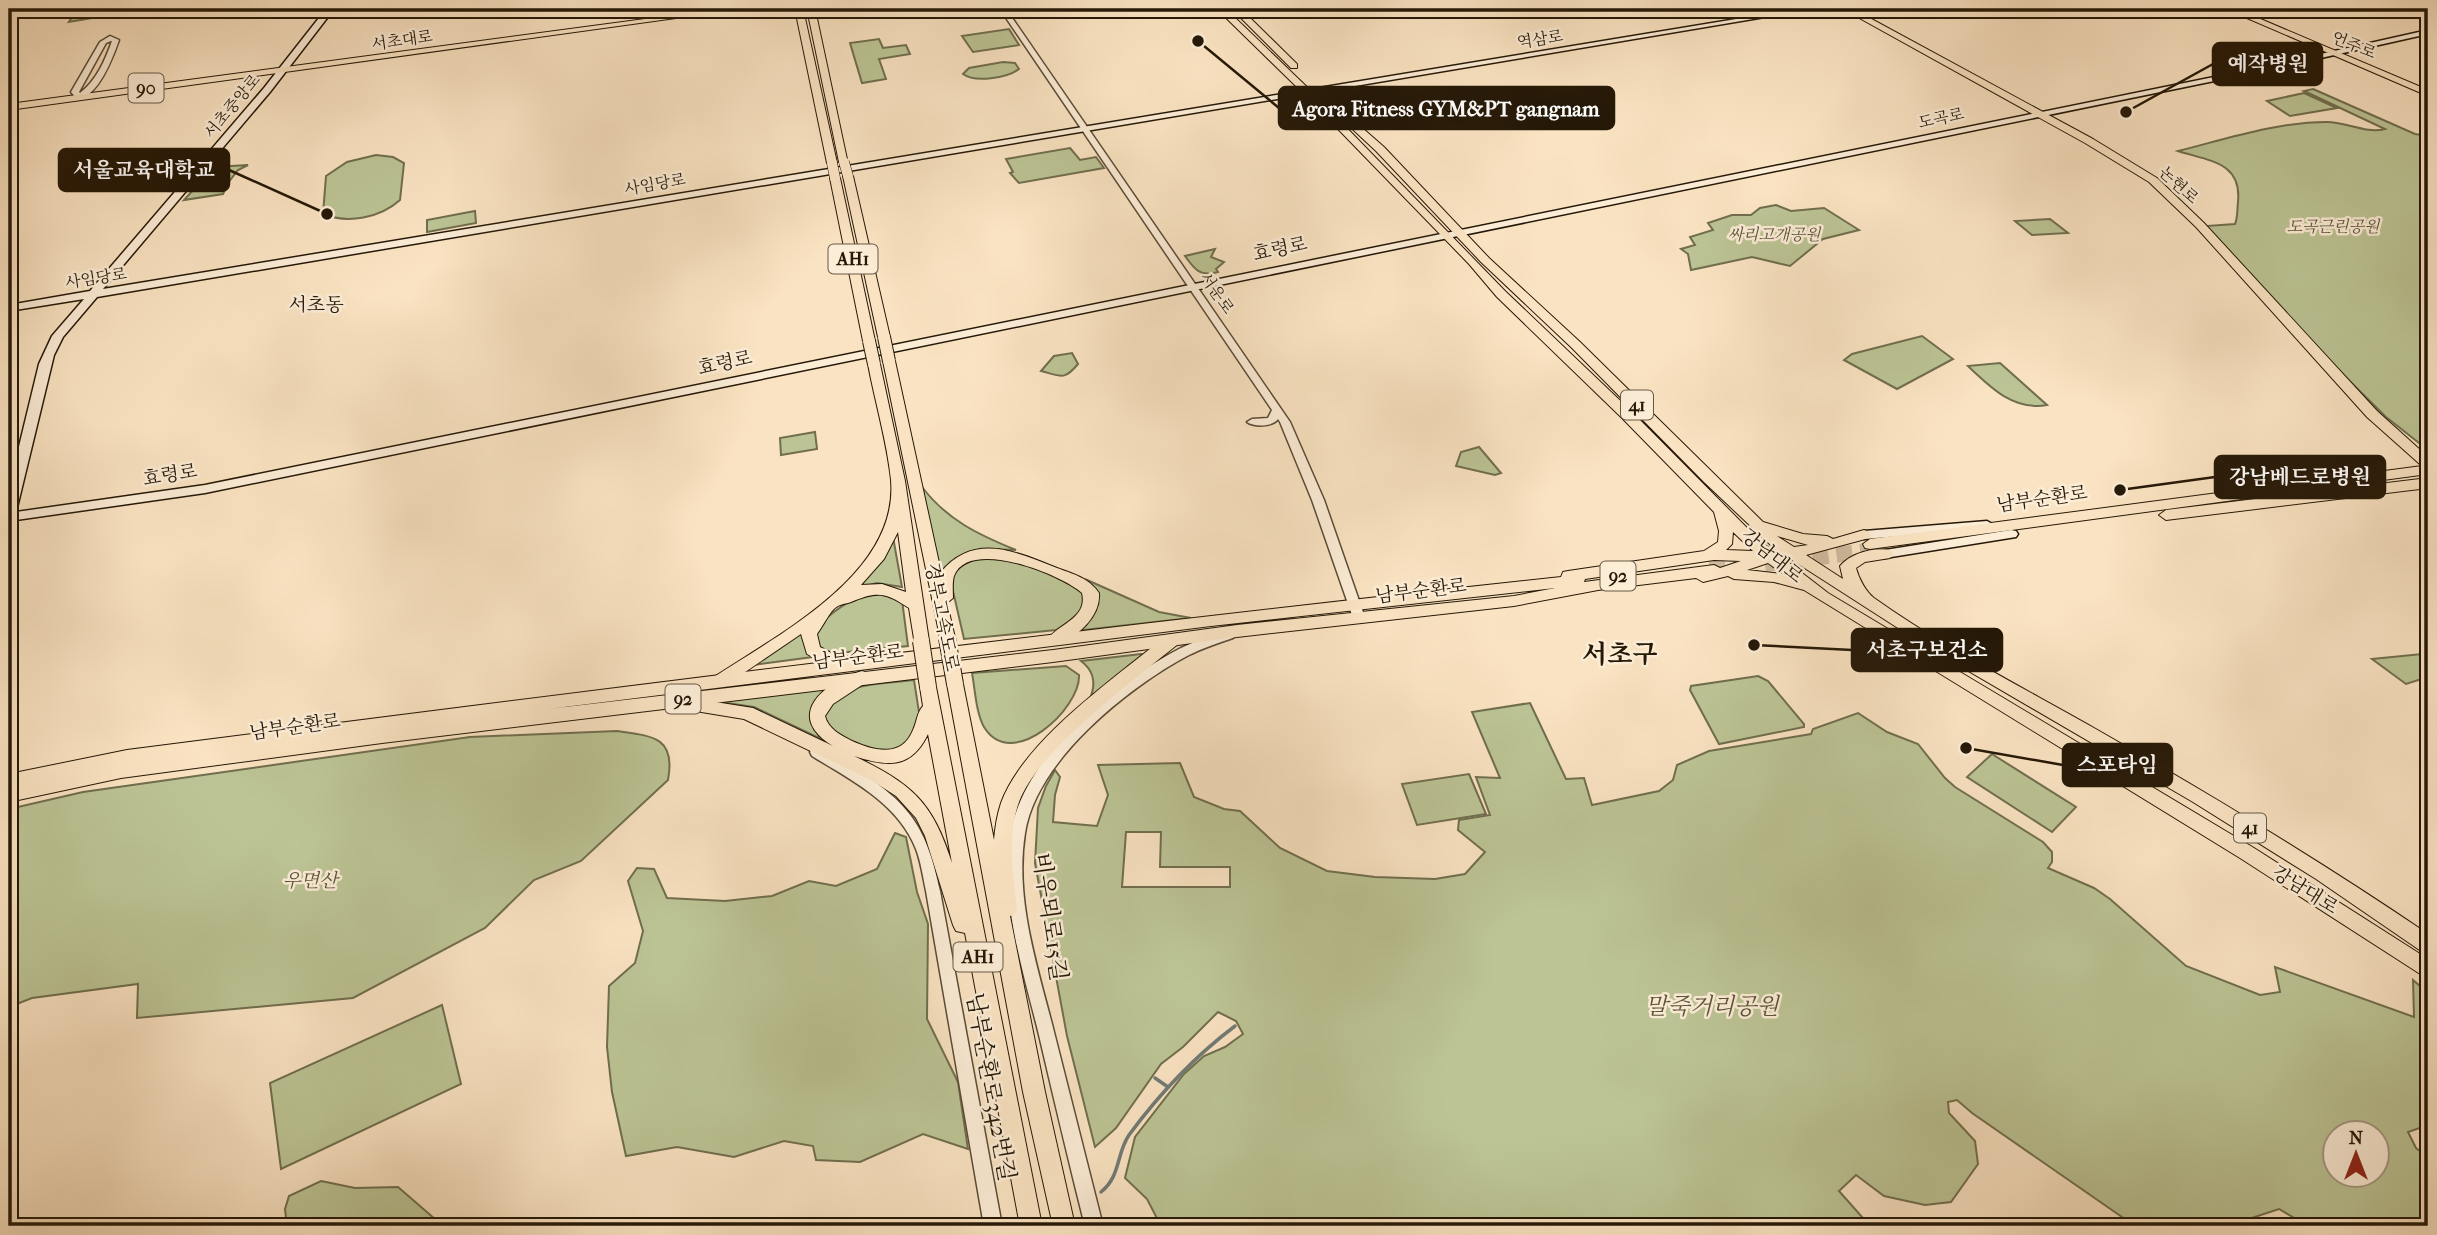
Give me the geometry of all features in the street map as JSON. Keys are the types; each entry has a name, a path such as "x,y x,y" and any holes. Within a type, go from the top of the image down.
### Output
{"main road":[{"name":"서초중앙로","path":"9,515 34,413 37,387 47,357 62,329 273,82 330,9"},
{"name":"서초대로","path":"283,69 310,68 737,9"},
{"name":"경부고속도로","path":"799,9 832,163 841,177 884,337 946,631 1064,1226"},
{"name":"경부고속도로","path":"811,9 844,162 841,177 869,341 898,481 928,695 1031,1226"},
{"name":"강남대로","path":"1221,9 1312,92 1380,149 1453,233 1501,294 1770,557 1824,597 2247,853 2428,970"},
{"name":"강남대로","path":"1236,9 1312,92"},
{"name":"역삼로","path":"1312,92 1809,9"},
{"name":"논현로","path":"1847,9 2041,114 2153,180 2200,225 2372,414 2428,464"},
{"name":"언주로","path":"2230,9 2428,87"},
{"name":"언주로","path":"2241,9 2428,93"},
{"name":"서초대로","path":"9,107 320,63 566,32"},
{"name":"도곡로","path":"1453,233 2339,53 2428,32"},
{"path":"253,74 292,58 320,63"},
{"path":"253,74 273,82 310,68"},
{"name":"사임당로","path":"9,308 1312,92"},
{"name":"강남대로","path":"1453,233 1738,508 1792,555 1897,621 2323,873 2428,945"},
{"name":"효령로","path":"9,515 205,489 1453,233"},
{"name":"남부순환로","path":"2010,529 2428,470"},
{"path":"720,681 774,646 863,574 878,557 891,533 898,481"},
{"name":"남부순환로","path":"1874,546 2428,483"},
{"path":"1738,508 1771,529 1801,539 1874,546"},
{"path":"1712,566 1716,551 1725,544 1726,531 1721,512"},
{"path":"1712,566 1874,546"},
{"path":"1792,555 1874,546"},
{"path":"1874,546 1848,566 1848,574 1856,587 1897,621"},
{"path":"946,631 945,582 949,570 961,560 973,555 1003,553 1081,583 1088,589 1092,601 1086,615 1056,639"},
{"path":"1530,591 1604,592 1683,579 1737,554 1770,557"},
{"path":"1712,566 1775,577 1824,597"},
{"name":"남부순환로","path":"9,795 121,771 671,701 1056,639 1357,612 1598,585 1712,566"},
{"path":"916,607 895,592 873,588 853,593 818,619 809,635 814,651 860,670 826,699 817,719 822,733 864,755 890,758 913,748 923,733 928,695"},
{"name":"남부순환로","path":"9,781 127,757 720,681 1053,656 1357,612"},
{"path":"1014,984 1003,837 1008,806 1014,790 1027,769 1047,748 1171,639"},
{"path":"671,701 747,713 877,775 902,791 922,813 934,835 985,992"}],"street":[{"name":"서운로","path":"1003,9 1277,409 1289,430 1318,500 1357,612"},
{"path":"110,38 116,40 91,90 80,97 75,92 103,42 110,38"},
{"path":"1252,422 1271,421 1277,409"},
{"name":"비우뫼로15길","path":"1094,1226 1023,929 1016,872 1020,823 1036,782 1061,749 1106,705 1185,651 1237,631"},
{"name":"남부순환로342번길","path":"747,713 887,795 912,824 923,848 933,891 993,1226"}],"green space":[{"path":"77,9 141,9 129,18 98,17 69,22"},
{"path":"1009,29 1019,45 973,52 962,36"},
{"path":"879,39 883,48 906,45 910,54 879,59 886,79 862,83 850,43"},
{"path":"1003,62 1015,63 1019,69 991,78 968,77 963,74 969,68"},
{"name":"도곡근린공원","path":"2313,89 2415,134 2428,136 2428,450 2386,417 2315,347 2206,226 2235,224 2238,189 2235,179 2221,165 2178,151 2289,125 2327,122 2371,130 2385,129 2304,91"},
{"path":"2304,93 2337,108 2290,116 2267,101"},
{"path":"1070,148 1080,160 1096,157 1104,168 1019,183 1010,173 1013,172 1006,159"},
{"path":"376,155 393,157 404,163 400,200 383,211 363,218 343,219 323,214 326,176 347,162"},
{"path":"248,165 238,170 223,194 184,200 214,167"},
{"name":"싸리고개공원","path":"1776,205 1791,211 1824,208 1859,230 1823,239 1790,266 1752,257 1691,270 1688,254 1681,249 1695,245 1690,237 1713,230 1708,223 1732,215 1751,215 1760,208"},
{"path":"475,211 476,223 427,232 427,220"},
{"path":"2050,219 2068,233 2032,235 2015,221"},
{"path":"1215,249 1211,257 1224,262 1216,269 1218,272 1202,273 1185,256"},
{"path":"1922,336 1953,359 1897,389 1844,360 1852,354"},
{"path":"1072,353 1078,364 1069,373 1062,376 1041,371 1054,356"},
{"path":"2000,363 2047,405 2024,405 2014,401 1994,390 1968,366"},
{"path":"815,432 817,449 781,455 780,438"},
{"path":"1479,447 1501,473 1495,475 1456,466 1461,452"},
{"path":"922,487 942,509 964,525 1016,550 983,549 940,574"},
{"path":"893,537 902,587 877,583 850,590"},
{"path":"999,554 1083,587 1084,612 1056,630 964,639 950,578 966,564"},
{"path":"1087,580 1159,612 1191,618 1075,631 1096,608 1098,596"},
{"path":"876,590 902,600 908,646 828,654 818,647 814,631 820,624 842,606"},
{"path":"812,620 805,643 813,657 746,666"},
{"path":"2422,654 2428,659 2428,677 2406,684 2372,659"},
{"path":"1145,655 1091,696 1092,677 1081,661"},
{"path":"1066,666 1079,675 1077,689 1069,704 1043,731 1011,743 996,739 984,727 977,708 972,673"},
{"path":"1758,676 1768,681 1804,727 1719,744 1690,690 1691,686"},
{"path":"914,680 921,725 901,750 875,753 832,732 824,717 829,705 848,691 861,686"},
{"path":"836,684 813,726 821,739 754,707 706,700"},
{"name":"말죽거리공원","path":"1530,703 1566,779 1584,778 1592,805 1659,791 1673,780 1677,765 1709,751 1811,734 1813,729 1858,713 1887,732 1918,744 1955,787 2043,842 2052,852 2052,862 2048,868 2094,888 2110,899 2186,966 2260,995 2280,992 2275,967 2414,1017 2413,980 2428,993 2428,1125 2408,1132 2416,1148 2428,1157 2428,1219 2401,1226 2308,1226 2279,1209 2227,1226 2135,1226 1957,1100 1948,1102 1949,1113 1975,1141 1978,1164 1951,1202 1925,1205 1884,1196 1856,1175 1839,1191 1870,1226 1161,1226 1147,1199 1125,1178 1135,1137 1184,1074 1204,1056 1225,1047 1243,1034 1236,1021 1218,1012 1183,1047 1161,1064 1116,1128 1095,1147 1067,1036 1035,863 1038,808 1055,770 1060,777 1055,795 1053,822 1097,826 1108,795 1098,765 1180,763 1194,797 1224,809 1240,811 1280,848 1327,871 1375,877 1435,879 1465,874 1485,852 1458,830 1459,820 1490,815 1476,777 1500,778 1472,712","holes":["1126,832 1161,832 1160,867 1230,867 1230,887 1122,887"]},
{"name":"우면산","path":"617,731 659,741 668,755 668,780 581,861 534,880 485,928 353,998 137,1018 138,984 32,998 9,1007 9,809 83,792 470,737"},
{"path":"1992,754 2076,807 2052,832 1967,777"},
{"path":"1469,774 1486,814 1417,825 1402,784"},
{"path":"895,833 906,837 917,892 928,924 927,1019 958,1082 968,1149 923,1134 860,1162 816,1160 813,1146 784,1141 734,1157 677,1147 626,1156 612,1092 607,1047 609,986 635,963 643,931 628,881 637,868 654,869 667,898 725,901 772,896 809,881 836,886 877,869"},
{"path":"442,1005 461,1084 281,1169 270,1083"},
{"path":"321,1181 355,1188 398,1187 443,1226 287,1226 285,1209 289,1196"}],"waterway":[{"path":"1168,1087 1235,1026"},
{"path":"1155,1078 1168,1087"},
{"path":"1101,1192 1112,1179 1129,1135 1168,1087"}],"tunnel":[{"path":"1765,564 1875,550"},
{"path":"1709,564 1756,558"}],"place":[{"name":"Agora Fitness GYM&PT gangnam","path":"1198,41"},
{"name":"예작병원","path":"2126,112"},
{"name":"서울교육대학교","path":"327,214"},
{"name":"강남베드로병원","path":"2120,490"},
{"name":"서초구보건소","path":"1754,645"},
{"name":"스포타임","path":"1966,748"}],"district":[{"name":"서초동","path":"316,305"},
{"name":"서초구","path":"1620,654"}]}
